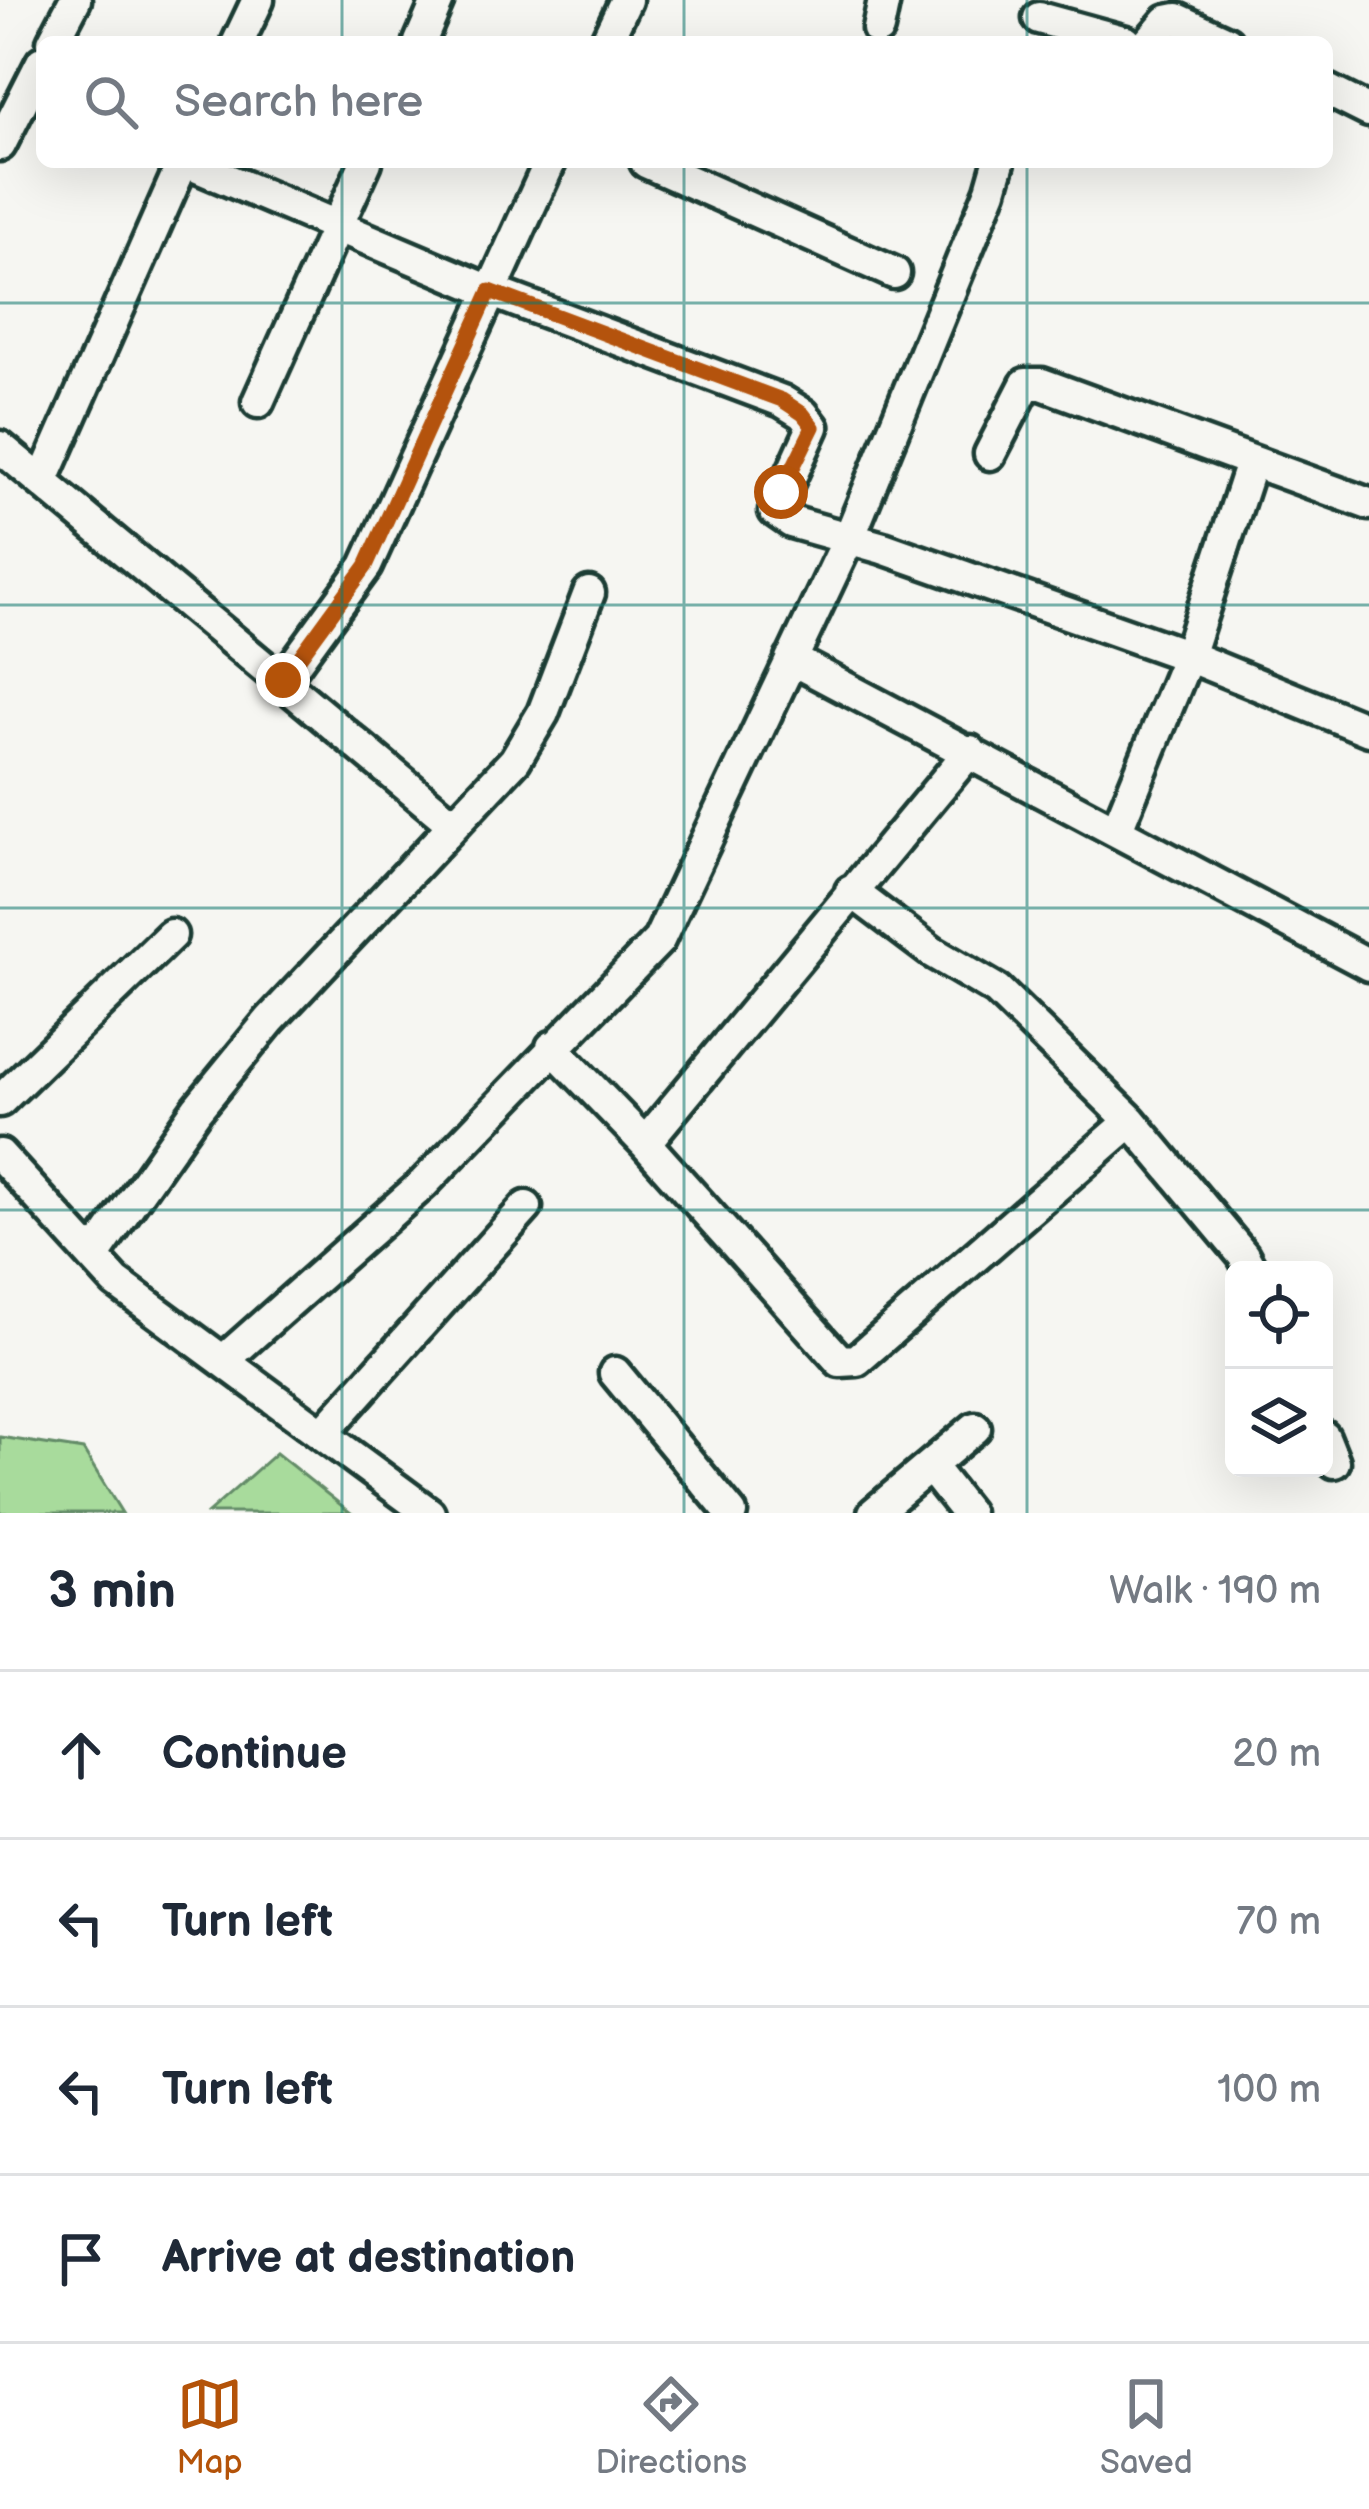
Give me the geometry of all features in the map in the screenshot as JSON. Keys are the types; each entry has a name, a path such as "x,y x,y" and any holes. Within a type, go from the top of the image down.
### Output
{"street":[{"path":"56,36 75,0"},
{"path":"241,36 258,0"},
{"path":"423,36 438,0"},
{"path":"609,36 626,0"},
{"path":"1154,36 1167,21 1178,19 1214,36"},
{"path":"1038,20 1102,36"},
{"path":"0,145 23,90"},
{"path":"1333,93 1369,111"},
{"path":"43,482 182,168"},
{"path":"199,168 490,291 782,400 813,427 775,511 791,521 1188,656 1369,730"},
{"path":"258,402 363,168"},
{"path":"283,680 366,566 547,168"},
{"path":"659,168 893,273"},
{"path":"224,1361 423,1184 659,940 849,538 997,168"},
{"path":"989,454 1017,395 1026,384 1042,384 1369,504"},
{"path":"0,447 454,825"},
{"path":"1117,829 1188,656 1251,463"},
{"path":"93,1257 197,1109 270,1020 514,760 543,713 589,592"},
{"path":"791,659 1369,965"},
{"path":"646,1143 970,751"},
{"path":"851,891 932,952 997,990 1131,1121 1246,1261"},
{"path":"0,1101 171,935"},
{"path":"552,1047 646,1143 840,1361 856,1360 1131,1121"},
{"path":"0,1155 116,1282 429,1513"},
{"path":"322,1434 526,1207"},
{"path":"615,1373 731,1513"},
{"path":"874,1513 975,1428"},
{"path":"930,1466 967,1513"}],"green space":[{"path":"0,1437 83,1450 122,1513 0,1513"},
{"path":"276,1453 351,1513 208,1513"}],"route":[{"path":"283,680 366,566 490,291 782,400 803,414 813,427 781,492"}]}
